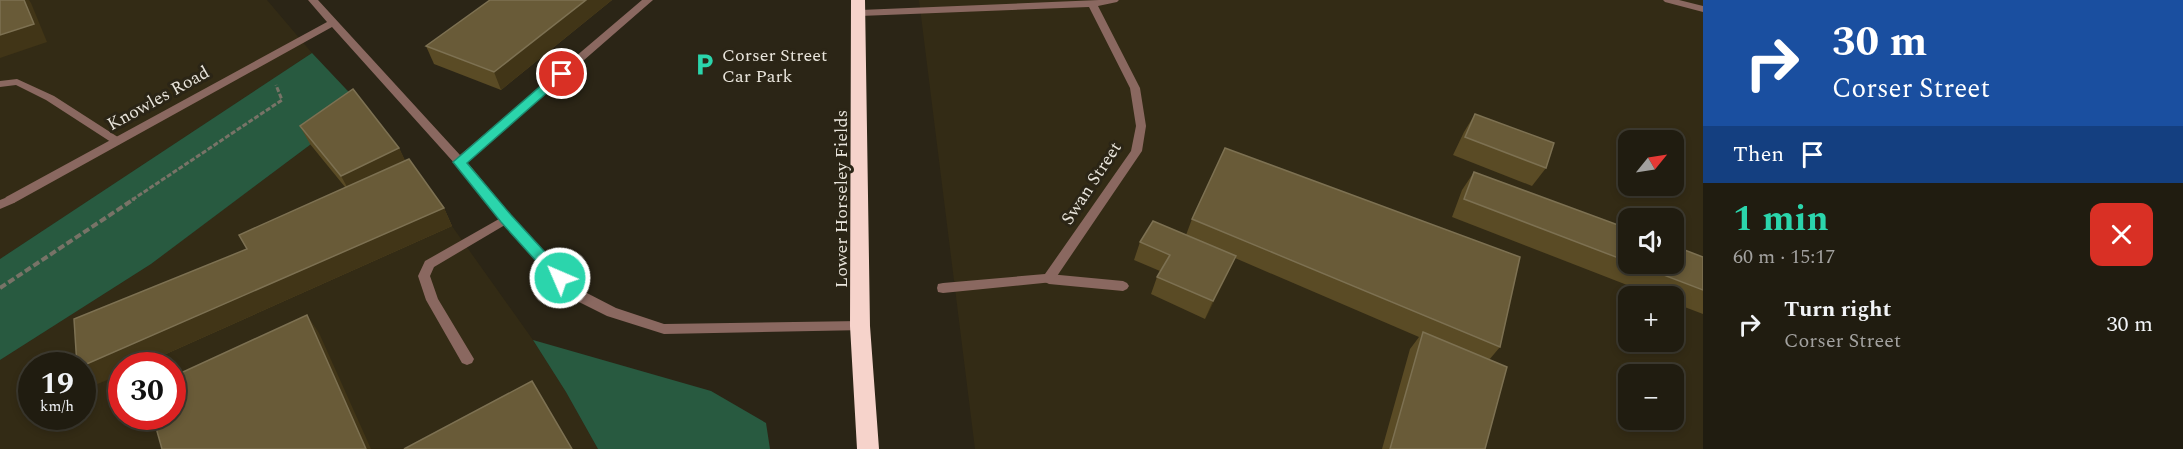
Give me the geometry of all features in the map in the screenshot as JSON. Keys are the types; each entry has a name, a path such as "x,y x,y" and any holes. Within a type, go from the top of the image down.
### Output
{"highway":[{"name":"Lower Horseley Fields","path":"859,6 860,326 868,449"}],"street":[{"path":"313,0 460,162 544,263 576,294 612,312 664,329 860,326"},
{"path":"460,162 648,0"},
{"path":"859,6 1092,4 1114,0"},
{"path":"1668,0 1703,9"},
{"name":"Swan Street","path":"1049,279 1136,151 1141,126 1135,88 1092,4"},
{"name":"Knowles Road","path":"5,202 332,23"},
{"path":"0,84 17,82 50,98 118,141"},
{"path":"467,359 432,300 424,276 429,264 506,219"},
{"path":"943,288 1049,279 1123,286"}],"path":[{"path":"0,288 282,100 267,59"}],"shaded area":[{"path":"0,0 267,0 312,53 0,259"},
{"path":"919,0 1703,0 1703,449 975,449"},
{"path":"362,106 417,177 533,340 598,449 0,449 0,360 151,264"}],"green space":[{"path":"312,53 362,106 151,264 0,360 0,259"},
{"path":"533,340 711,391 766,423 770,449 598,449"}],"building":[{"path":"0,0 24,0 34,24 0,35"},
{"path":"490,0 586,0 494,72 426,46"},
{"path":"353,89 399,148 341,176 300,126"},
{"path":"1475,114 1554,143 1546,168 1465,137"},
{"path":"1225,148 1520,257 1500,347 1192,219"},
{"path":"409,159 444,208 114,352 108,352 108,355 96,360 96,352 76,352 74,319 247,249 239,235"},
{"path":"1474,172 1618,225 1618,258 1464,199"},
{"path":"1153,221 1236,256 1213,301 1157,277 1170,255 1140,242"},
{"path":"1684,250 1703,257 1703,290 1661,274 1684,274"},
{"path":"307,315 366,449 162,449 157,430 186,430 186,371"},
{"path":"1423,332 1507,367 1485,449 1390,449"},
{"path":"532,381 572,449 404,449"}],"place":[{"name":"Corser Street Car Park","path":"704,65"}],"route":[{"path":"560,278 506,219 460,162 562,74"}]}
